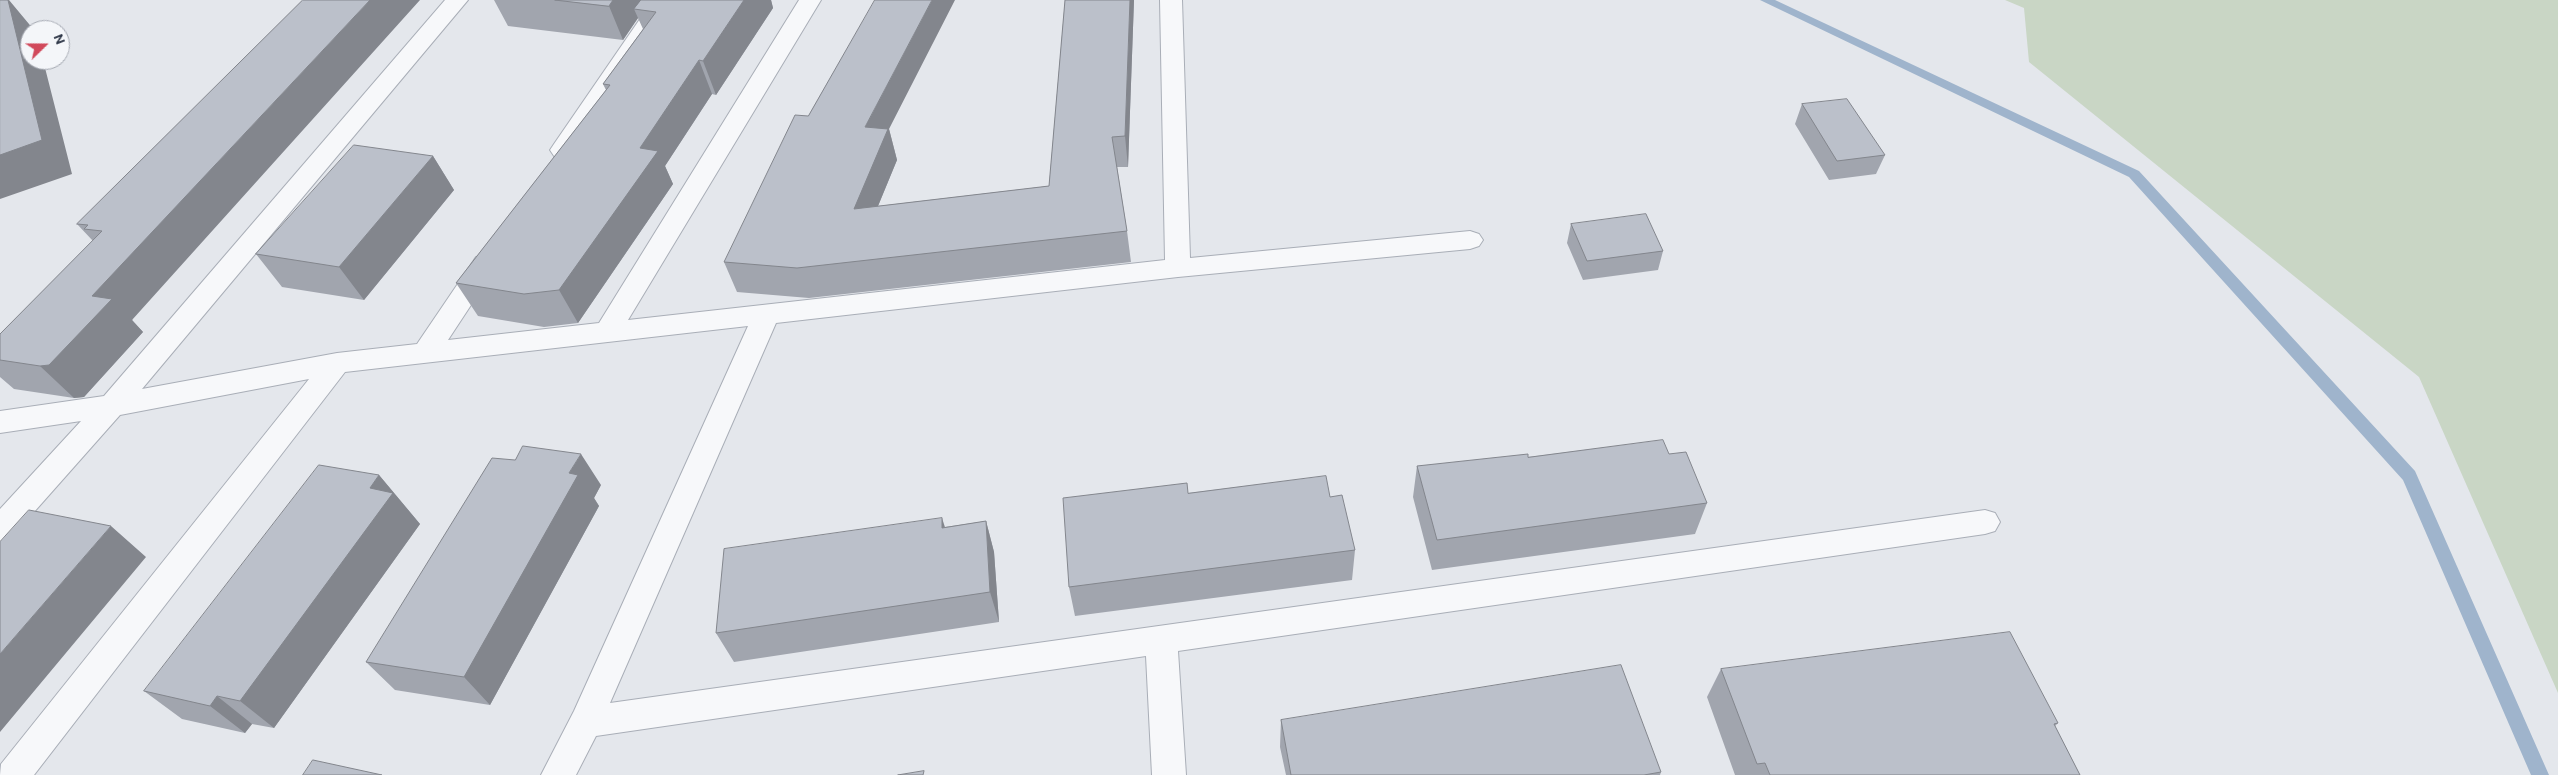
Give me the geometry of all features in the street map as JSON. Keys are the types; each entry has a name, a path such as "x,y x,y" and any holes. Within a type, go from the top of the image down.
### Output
{"street":[{"path":"0,529 112,406 457,0"},
{"path":"547,172 664,0"},
{"path":"607,332 810,0"},
{"path":"1171,0 1178,268"},
{"path":"0,422 112,406 337,363 1178,268 1470,240"},
{"path":"425,353 497,246"},
{"path":"558,775 586,722 766,315"},
{"path":"13,775 337,363"},
{"path":"586,722 1985,522"},
{"path":"1161,640 1169,775"}],"green space":[{"path":"2005,0 2558,0 2558,693 2419,377 2029,62 2024,8"}],"building":[{"path":"0,0 8,0 20,49 20,70 25,70 42,140 0,155"},
{"path":"303,0 370,0 92,296 112,299 49,365 40,366 0,360 0,334 102,231 84,229 88,225 77,224"},
{"path":"555,0 613,0 609,6"},
{"path":"641,0 744,0 703,61 699,60 640,148 658,151 559,290 524,294 456,283 610,85 603,84 656,12 634,9"},
{"path":"875,0 932,0 865,127 888,129 854,209 1049,186 1065,0 1130,0 1125,136 1112,137 1127,231 797,268 724,262 795,115 808,116"},
{"path":"1847,99 1885,155 1837,161 1802,104"},
{"path":"354,145 433,156 339,267 256,254"},
{"path":"1646,214 1663,251 1587,261 1571,224"},
{"path":"1663,440 1669,454 1686,452 1707,503 1437,540 1417,466 1528,454 1528,457"},
{"path":"523,446 581,454 569,473 578,475 464,677 366,662 492,458 515,460"},
{"path":"319,465 379,475 370,488 393,493 240,701 217,696 210,706 144,691"},
{"path":"1326,476 1330,497 1342,495 1355,550 1069,587 1063,498 1187,483 1188,493"},
{"path":"29,510 111,526 0,654 0,542"},
{"path":"942,518 942,528 986,521 990,592 716,633 724,549"},
{"path":"2010,632 2058,723 2054,724 2080,775 1770,775 1765,763 1757,764 1721,669"},
{"path":"1621,665 1661,772 1644,775 1291,775 1281,720"},
{"path":"313,760 382,775 303,775"},
{"path":"924,771 923,775 898,775"}],"waterway":[{"path":"1766,0 2134,174 2409,476 2540,775"}]}
